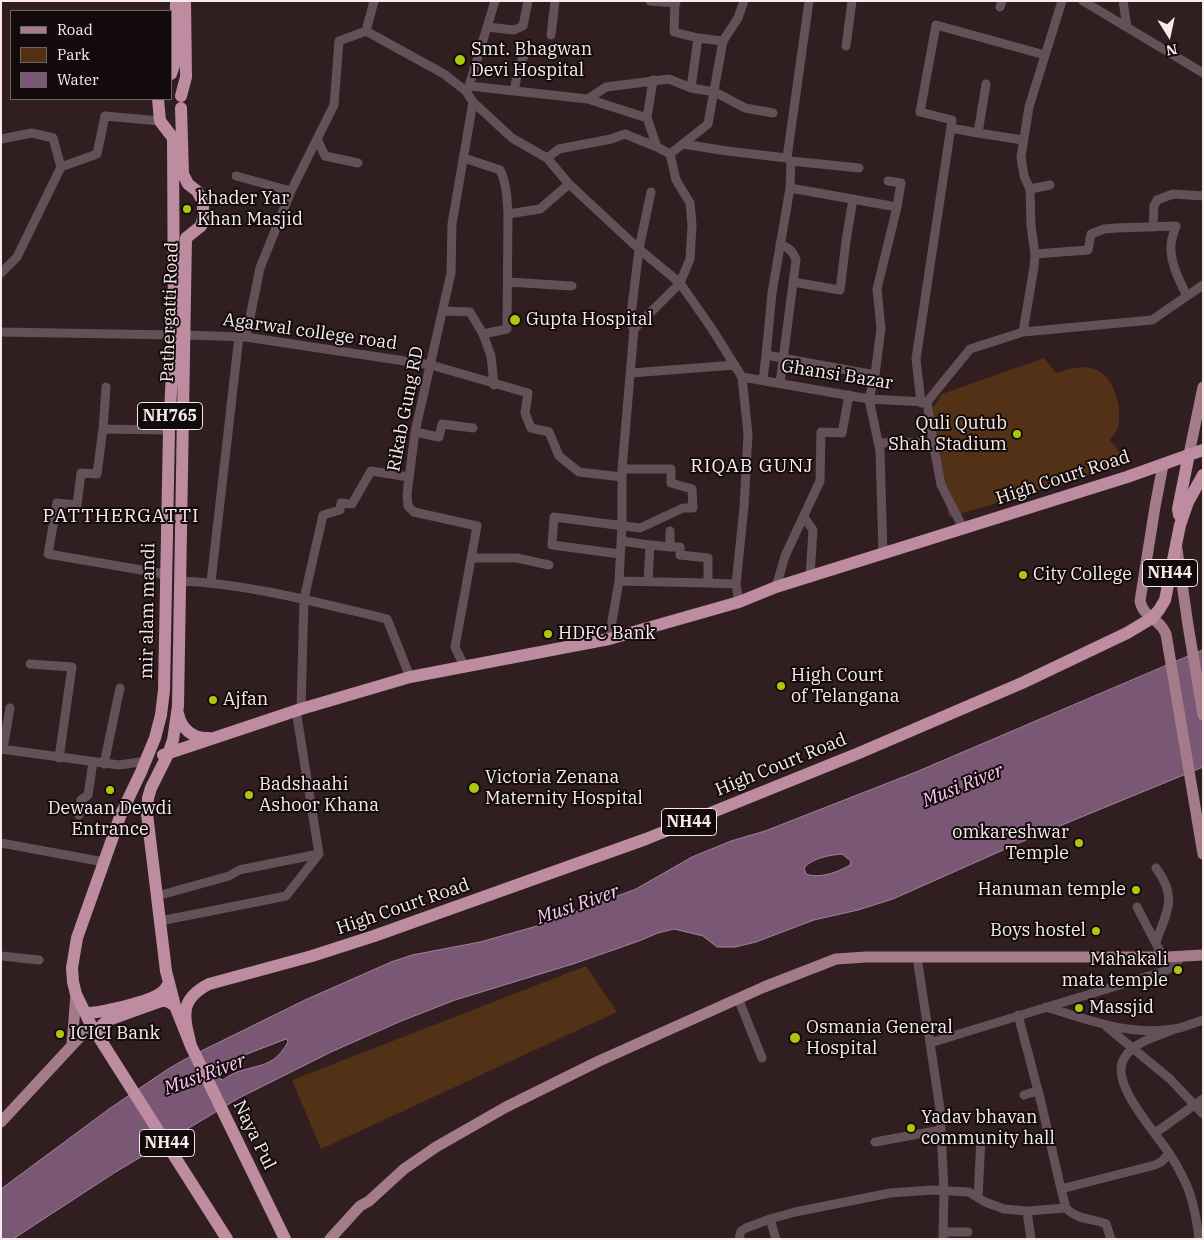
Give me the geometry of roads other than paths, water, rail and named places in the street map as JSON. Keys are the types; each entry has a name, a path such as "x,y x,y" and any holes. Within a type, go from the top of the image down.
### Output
{"highway":[{"path":"172,71 175,62 176,1"},
{"name":"Pathergatti Road","path":"170,752 178,706 181,581 179,335 186,238 201,226 203,218 203,202 197,191 188,184 183,174 177,137 186,77 185,1"},
{"path":"158,100 160,121 177,137"},
{"name":"mir alam mandi","path":"147,761 161,715 164,690 169,430 179,335 173,240 177,137"},
{"path":"173,240 179,234 183,234 186,238"},
{"name":"High Court Road","path":"212,738 410,677 610,639 739,602 776,587 1163,465 1203,450"},
{"path":"1178,531 1178,509 1189,454"},
{"name":"High Court Road","path":"191,1046 185,1017 187,1002 195,992 209,984 312,956 374,936 646,839 859,753 1022,683 1127,634 1152,618 1165,600 1178,531 1188,502 1203,475"},
{"path":"178,706 178,715 186,731 202,739 212,738"},
{"path":"147,761 212,738"},
{"path":"170,752 151,788 147,814 166,971 175,1006 191,1046"},
{"name":"NH44","path":"147,761 121,814 77,938 72,968 73,982 76,994 98,1037 227,1239"},
{"path":"121,814 124,808 138,805 144,808 147,814"},
{"path":"88,1019 96,1013 154,997 163,992 169,983"},
{"path":"98,1037 102,1025 108,1020 161,1001 175,1006"},
{"name":"Naya Pul","path":"191,1046 285,1239"}],"main road":[{"path":"1189,454 1203,387"},
{"path":"1198,409 1203,434"},
{"path":"1163,465 1140,602 1146,614 1163,627 1166,634 1203,854"},
{"path":"1178,531 1178,552 1203,715"},
{"path":"330,1239 360,1206 404,1169 436,1147 506,1107 599,1061 738,998 836,959 917,957 1181,957 1203,955"},
{"path":"72,1045 76,994"},
{"path":"1,1122 72,1045 88,1019"},
{"path":"338,1239 364,1210 368,1201"}],"street":[{"path":"366,31 374,1"},
{"path":"495,1 468,89 473,102 512,138 547,158 568,184 639,249 680,283 742,377 748,434 744,506 736,584 739,602"},
{"path":"487,27 514,30 523,26 528,1"},
{"path":"551,35 556,1"},
{"path":"650,1 676,2 674,32 698,38 723,41"},
{"path":"670,154 708,124 723,41 738,18 744,1"},
{"path":"762,380 772,294 790,188 789,160 809,1"},
{"path":"846,46 852,1"},
{"path":"1023,332 1035,254 1030,189 1024,176 1021,157 1023,140 1030,106 1062,1"},
{"path":"1082,1 1203,73"},
{"path":"1123,1 1127,27"},
{"path":"963,528 941,485 916,359 952,120 920,112 936,25 1045,55"},
{"path":"211,582 243,336 260,268 291,191 334,105 339,41 366,31 468,89 514,91 588,99 647,118"},
{"path":"691,88 698,38"},
{"path":"514,91 519,66 525,54"},
{"path":"588,99 606,87 669,79 691,88 715,92 745,108 773,112"},
{"path":"653,80 647,118 657,147"},
{"path":"978,133 986,84"},
{"name":"Rikab Gung RD","path":"465,668 455,647 473,558 477,526 414,512 408,506 407,494 415,432 451,273 452,224 473,102"},
{"path":"61,167 97,154 105,116 160,121"},
{"path":"951,128 1023,140"},
{"path":"1,140 32,133 53,138 61,167 17,257 1,273"},
{"path":"547,158 559,149 611,139 626,134 670,154 676,180 690,203 692,225 690,259 680,283 634,329"},
{"path":"317,139 325,156 358,163"},
{"path":"683,144 727,152 859,168"},
{"path":"464,158 500,170 505,184 508,214 507,329 483,334"},
{"path":"236,176 291,191"},
{"path":"883,553 880,451 869,399 875,375 881,328 877,289 901,183 888,181"},
{"path":"508,214 540,209 568,184"},
{"path":"1030,189 1050,185"},
{"path":"790,188 897,207"},
{"path":"610,639 619,581 622,473 634,329 630,323 639,249 651,192"},
{"path":"1152,227 1154,206 1157,200 1173,194 1203,196"},
{"path":"793,282 840,290 853,199"},
{"path":"1035,254 1088,250 1091,234 1104,229 1176,226 1171,246 1172,256 1176,271 1187,296"},
{"path":"780,244 787,247 793,253 796,260 780,383"},
{"path":"508,282 572,286"},
{"path":"924,402 970,348 1023,332 1152,320 1203,285"},
{"path":"443,310 470,312 483,334 491,356 494,384"},
{"name":"Agarwal college road","path":"1,332 243,336 431,365 528,393 525,413 531,428 549,432 559,456 579,472 622,473"},
{"path":"766,356 875,375"},
{"path":"631,373 735,365"},
{"name":"Ghansi Bazar","path":"742,377 869,399 924,402"},
{"path":"106,387 98,474 81,473 77,505 57,503 48,554 159,573 166,578"},
{"path":"776,587 785,556 820,481 821,432 842,433 849,395"},
{"path":"415,432 439,437 442,424 473,428"},
{"path":"103,429 169,430"},
{"path":"878,444 933,442"},
{"path":"620,554 552,545 554,517 640,528 683,508 693,508 692,489 671,483 671,469 622,473"},
{"path":"160,921 286,896 319,854 298,710 304,599 323,515 340,510 341,503 352,504 372,471 409,477"},
{"path":"804,517 813,530 810,576"},
{"path":"670,531 670,546"},
{"path":"621,541 680,547 680,555 708,558 708,583"},
{"path":"648,581 650,545"},
{"path":"473,558 517,558 549,565"},
{"path":"181,581 211,582 304,599 387,619 410,677"},
{"path":"619,581 736,584"},
{"path":"30,664 72,667 59,758"},
{"path":"104,764 120,688"},
{"path":"10,708 2,749 119,766 147,761"},
{"path":"79,815 81,800 88,795 93,762"},
{"path":"1,843 104,862"},
{"path":"157,896 229,876 239,870 319,854"},
{"path":"1156,868 1164,879 1170,900 1156,942"},
{"path":"1138,907 1163,957"},
{"path":"1,956 39,960"},
{"path":"917,957 940,1109 944,1191 943,1236 968,1232"},
{"path":"930,1043 1165,971 1176,964 1181,957"},
{"path":"738,998 762,1058"},
{"path":"1046,1007 1106,1026 1143,1032 1175,1029"},
{"path":"1018,1015 1066,1208 1072,1214 1106,1224 1111,1239"},
{"path":"1199,1239 1188,1188 1169,1154 1134,1104 1124,1083 1121,1064 1133,1048 1175,1029 1203,1020"},
{"path":"1106,1026 1170,1078 1203,1114"},
{"path":"1024,1095 1038,1091"},
{"path":"1155,1133 1203,1099"},
{"path":"875,1142 941,1130"},
{"path":"978,1198 981,1136"},
{"path":"1061,1189 1155,1165 1169,1154"},
{"path":"739,1239 746,1228 770,1219 890,1192 932,1190 969,1192 985,1202 1004,1209 1066,1208"},
{"path":"1027,1210 1031,1239"},
{"path":"770,1219 776,1239"}],"water":[{"name":"Musi River","path":"1203,650 1203,767 1028,839 893,899 858,910 814,920 756,942 735,947 717,947 703,936 674,929 573,964 455,1000 331,1052 239,1098 114,1173 13,1239 1,1239 1,1189 109,1109 189,1057 305,1000 391,962 412,955 480,942 537,926 636,889 692,857 731,841 765,831 916,772","holes":["842,854 851,861 850,865 823,875 806,874 804,868 816,859","287,1039 288,1042 281,1052 266,1064 232,1074 223,1080 220,1079 220,1075 232,1060"]}],"place":[{"name":"Smt. Bhagwan Devi Hospital","path":"460,60"},
{"name":"khader Yar Khan Masjid","path":"187,209"},
{"name":"Gupta Hospital","path":"515,320"},
{"name":"Quli Qutub Shah Stadium","path":"1017,434"},
{"name":"City College","path":"1023,575"},
{"name":"HDFC Bank","path":"548,634"},
{"name":"High Court of Telangana","path":"781,686"},
{"name":"Ajfan","path":"213,700"},
{"name":"Victoria Zenana Maternity Hospital","path":"474,788"},
{"name":"Dewaan Dewdi Entrance","path":"110,790"},
{"name":"Badshaahi Ashoor Khana","path":"249,795"},
{"name":"omkareshwar Temple","path":"1079,843"},
{"name":"Hanuman temple","path":"1136,890"},
{"name":"Boys hostel","path":"1096,931"},
{"name":"Mahakali mata temple","path":"1178,970"},
{"name":"Massjid","path":"1079,1008"},
{"name":"ICICI Bank","path":"60,1034"},
{"name":"Osmania General Hospital","path":"795,1038"},
{"name":"Yadav bhavan community hall","path":"911,1128"}],"district":[{"name":"RIQAB GUNJ","path":"752,467"},
{"name":"PATTHERGATTI","path":"121,517"}]}
